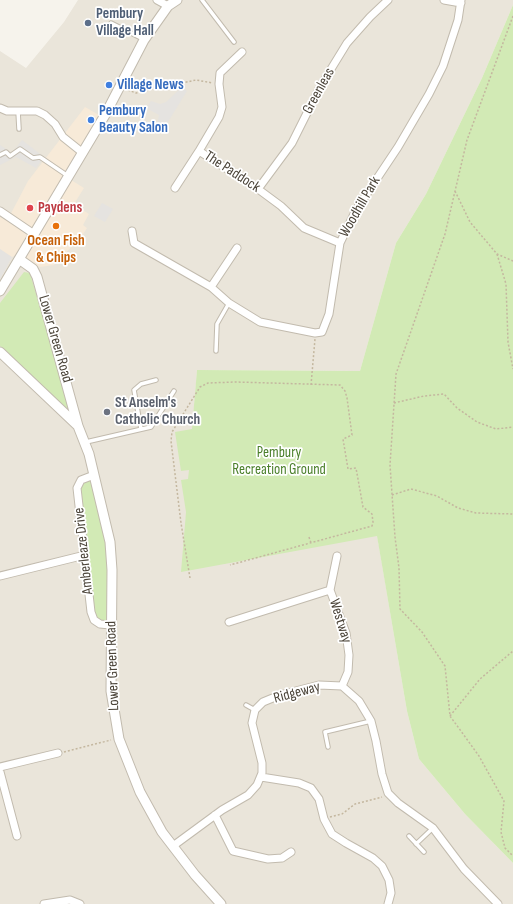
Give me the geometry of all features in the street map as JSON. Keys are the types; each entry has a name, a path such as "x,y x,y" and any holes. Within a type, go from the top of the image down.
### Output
{"street":[{"path":"157,0 168,6"},
{"path":"0,291 121,87 144,40 168,6 177,0"},
{"name":"Greenleas","path":"258,189 292,143 320,87 347,43 370,16 388,0"},
{"path":"444,0 461,2"},
{"name":"Woodhill Park","path":"315,333 322,332 329,314 340,243 356,210 398,147 429,94 443,66 458,20 461,2"},
{"path":"219,84 220,73 242,52"},
{"name":"The Paddock","path":"219,84 222,107 219,117 198,151 258,189 281,206 304,228 340,243"},
{"path":"0,108 8,111 37,111 45,115 56,124 63,137 83,153"},
{"path":"175,188 198,151"},
{"path":"0,212 34,234"},
{"path":"132,231 134,243 211,287 229,303 260,322 315,333"},
{"path":"211,287 236,248"},
{"name":"Lower Green Road","path":"20,259 33,269 37,277 78,426 86,442 110,542 112,570 110,625 111,691 119,738 140,792 162,832 195,875 221,904"},
{"name":"Lower Green Road","path":"0,352 78,426"},
{"name":"Amberleaze Drive","path":"94,475 81,480 78,488 85,555 92,616 94,620 100,624 110,625"},
{"path":"0,576 85,555"},
{"name":"Westway","path":"337,556 330,590 346,633 349,655 348,672 342,686"},
{"path":"229,622 330,590"},
{"name":"Ridgeway","path":"261,777 262,763 252,723 255,710 263,702 280,695 319,685 342,686 359,701 371,721 382,774 388,793"},
{"path":"0,768 58,753"},
{"path":"0,772 17,836"},
{"path":"173,846 248,795 257,785 261,777 299,783 311,788 319,799 324,819 332,834 346,844 373,858 382,866 389,880 391,893 388,904"},
{"path":"388,793 398,803 433,828 464,869 498,904"},
{"path":"215,816 233,851 268,859 282,858 291,852"},
{"path":"44,904 70,900 80,904"}],"lane":[{"path":"202,0 234,42"},
{"path":"111,23 144,40"},
{"path":"18,111 18,129"},
{"path":"0,155 6,152 10,156 20,149 33,158 40,157 69,176"},
{"path":"216,351 218,324 229,303"},
{"path":"141,429 134,390 141,384 156,380"},
{"path":"86,442 151,427 174,391"},
{"path":"246,705 255,710"},
{"path":"328,747 324,732 371,721"},
{"path":"416,844 433,828"},
{"path":"409,836 424,852"}],"path":[{"path":"513,16 467,140 445,234 396,374 390,465 399,568 400,609 422,632 445,666 450,716 479,756 504,801 500,832 504,848 513,856"},
{"path":"121,87 136,93 171,82 182,83 196,80 219,84"},
{"path":"455,190 470,222 497,254 506,284 508,342 513,369"},
{"path":"497,254 513,261"},
{"path":"311,384 315,333"},
{"path":"190,578 181,523 171,441 172,432 200,387 208,383 340,385 346,391 352,435 343,439 348,469 356,468 363,508 372,514 372,526 312,544 230,565"},
{"path":"394,403 424,396 444,394 457,408 477,422 496,429 513,427"},
{"path":"392,495 411,490 437,496 458,508 476,513 513,514"},
{"path":"309,537 312,544"},
{"path":"450,716 480,679 513,650"},
{"path":"58,753 119,738"},
{"path":"324,819 342,814 355,804 383,797 388,793"}],"shaded area":[{"path":"78,0 513,0 513,5 482,78 426,194 396,243 360,371 197,370 182,571 377,535 407,711 419,759 465,814 513,863 513,904 0,904 0,51 26,68 64,22"},
{"path":"182,87 187,91 163,130 157,126 159,115 146,108 151,101 160,104 166,102"},
{"path":"85,107 99,115 63,175 84,188 74,204 89,214 83,225 87,228 82,236 54,265 40,267 18,254 12,257 0,280 0,217 7,221 28,181"},
{"path":"22,140 44,157 36,168 16,157 0,165 0,145 12,153"},
{"path":"102,203 113,209 105,222 94,216"},
{"path":"0,249 12,257 0,280"}],"green space":[{"name":"Pembury Recreation Ground","path":"513,5 513,863 465,814 419,759 407,711 377,536 181,572 186,512 181,480 188,479 189,470 181,471 175,432 192,429 197,370 360,371 396,243 426,194 482,78"},
{"path":"24,272 30,273 70,410 67,411 0,346 0,303"},
{"path":"94,475 110,542 110,625 94,620 78,483"}],"place":[{"name":"Pembury Village Hall","path":"88,23"},
{"name":"Village News","path":"109,85"},
{"name":"Pembury Beauty Salon","path":"91,120"},
{"name":"Paydens","path":"30,208"},
{"name":"Ocean Fish & Chips","path":"56,226"},
{"name":"St Anselm's Catholic Church","path":"107,412"}]}
